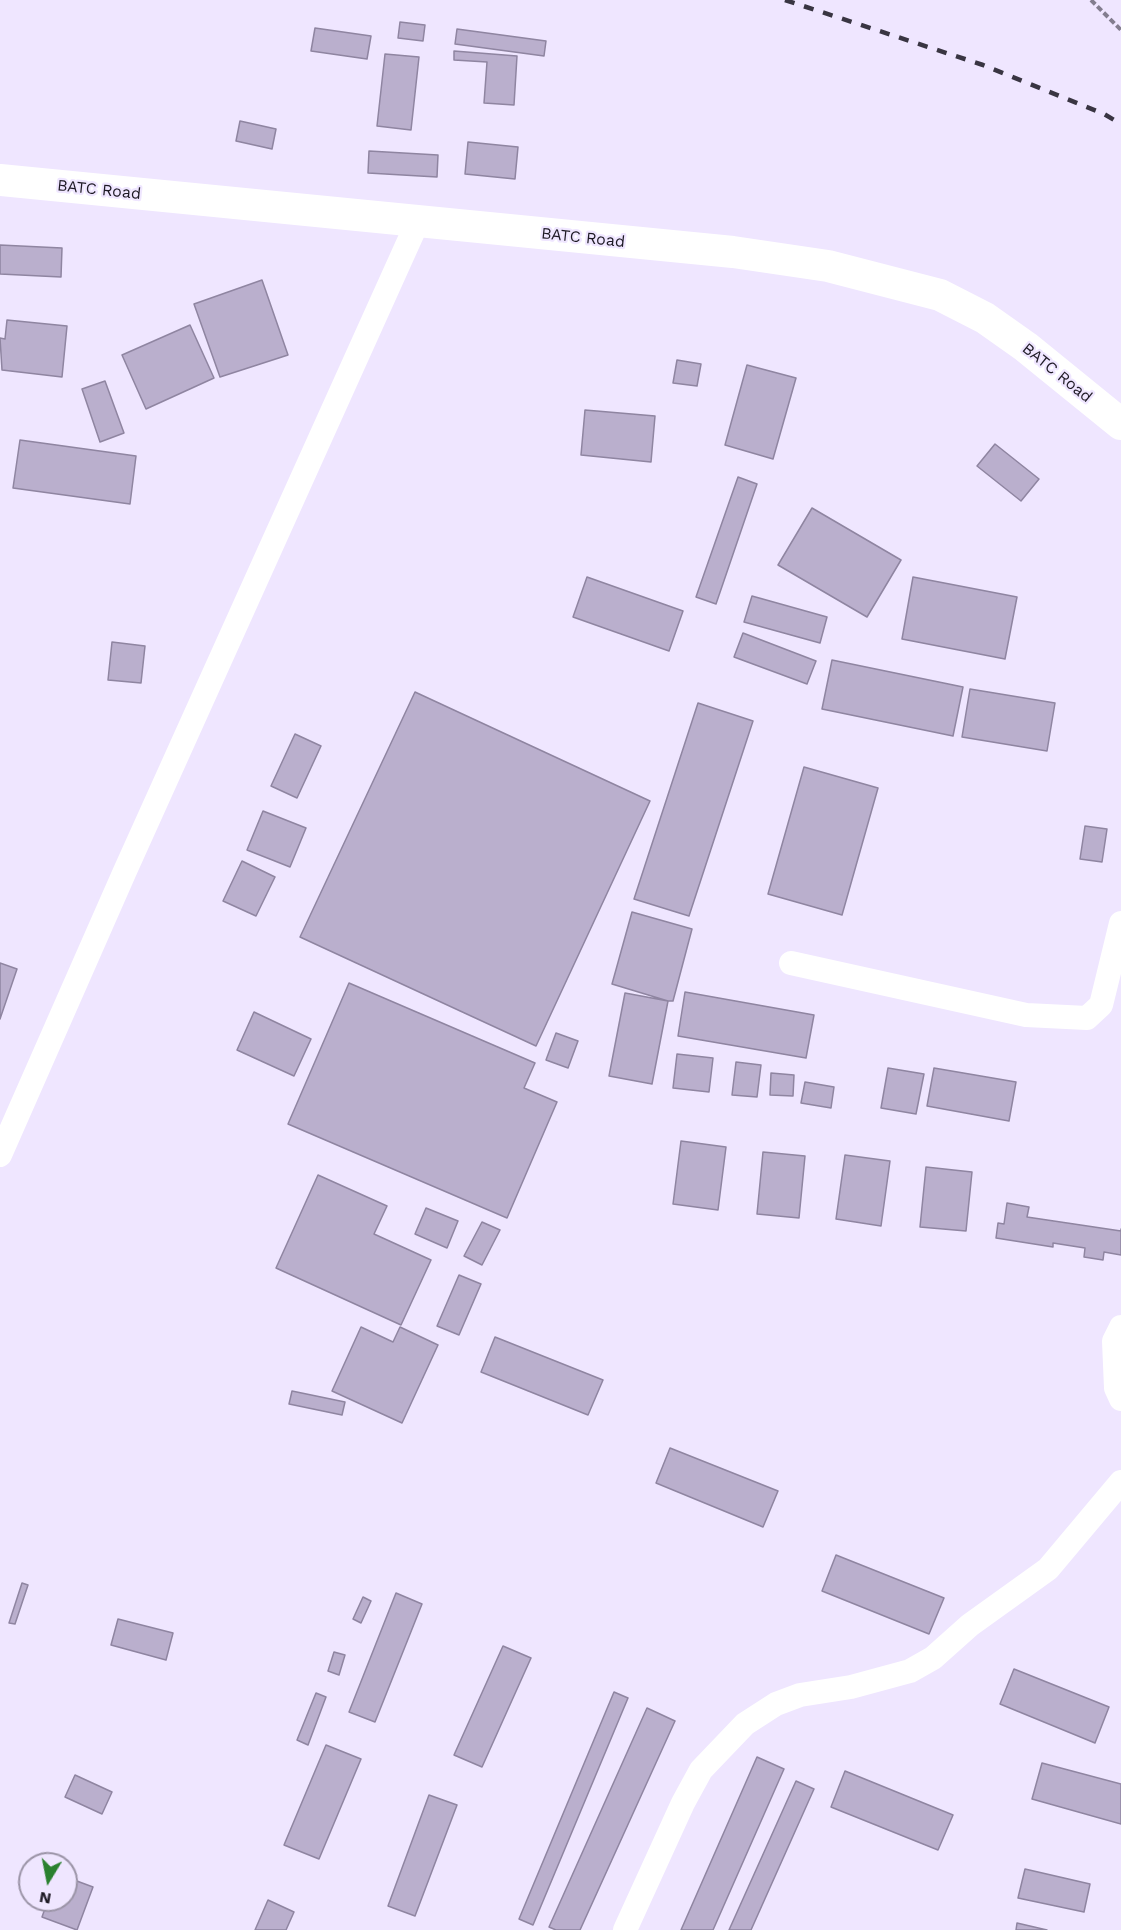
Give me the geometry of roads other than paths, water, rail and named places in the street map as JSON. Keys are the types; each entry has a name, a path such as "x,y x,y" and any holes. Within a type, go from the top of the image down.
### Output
{"street":[{"name":"BATC Road","path":"0,180 733,252 828,266 940,295 985,318 1026,347 1121,424"},
{"path":"0,1155 124,871 418,222"},
{"path":"791,963 1026,1015 1088,1018 1101,1005 1121,923"},
{"path":"1121,1327 1114,1341 1116,1388 1121,1399"},
{"path":"625,1930 683,1803 701,1770 745,1724 776,1704 800,1695 851,1687 910,1671 933,1658 970,1624 1048,1569 1121,1482"}],"railway":[{"path":"785,0 983,65 1104,114 1121,124"}]}
